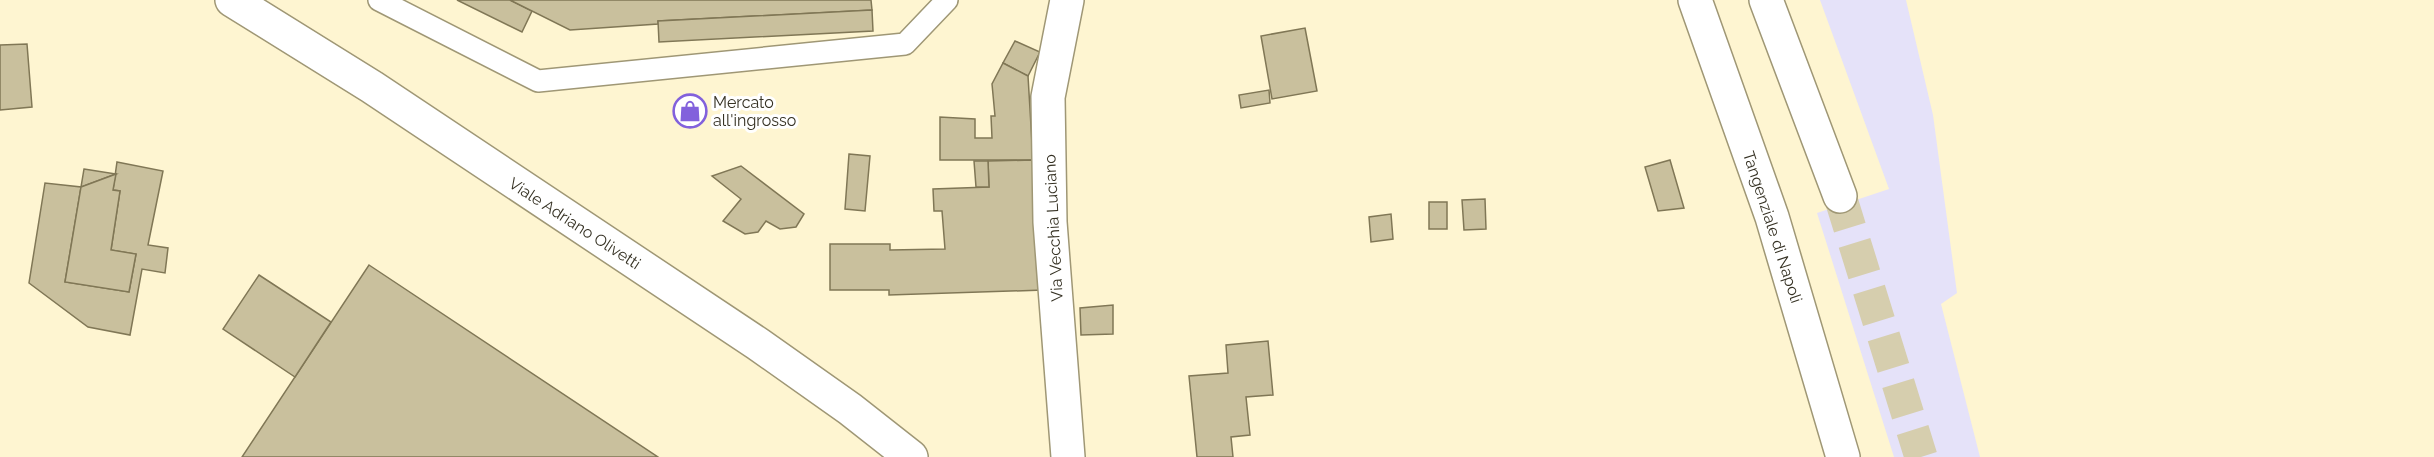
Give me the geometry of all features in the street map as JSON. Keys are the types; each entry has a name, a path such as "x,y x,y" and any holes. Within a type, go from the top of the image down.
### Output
{"main road":[{"name":"Viale Adriano Olivetti","path":"232,0 372,87 758,344 850,409 911,457"},
{"name":"Via Vecchia Luciano","path":"1067,0 1048,97 1050,222 1068,457"},
{"name":"Tangenziale di Napoli","path":"1695,0 1772,217 1843,457"},
{"path":"1766,0 1840,196"}],"lane":[{"path":"379,0 538,81 905,44 947,0"}],"shaded area":[{"path":"1820,0 1906,0 1933,115 1957,293 1941,304 1980,457 1894,457 1817,213 1889,189"}],"building":[{"path":"457,0 510,0 532,11 522,32"},
{"path":"510,0 871,0 872,10 658,21 658,24 570,30"},
{"path":"872,10 873,31 659,42 658,21"},
{"path":"1305,28 1317,91 1272,99 1261,36"},
{"path":"1015,41 1040,52 1028,76 1003,63"},
{"path":"27,44 32,107 0,110 0,45"},
{"path":"1003,63 1028,76 1033,160 940,160 940,117 975,119 975,138 992,138 991,116 995,116 992,84"},
{"path":"1269,90 1270,103 1241,108 1239,95"},
{"path":"849,154 870,156 865,211 845,209"},
{"path":"1033,160 1043,290 889,295 889,290 830,290 830,244 890,244 890,250 945,249 942,211 934,211 933,189 989,187 988,161"},
{"path":"1670,160 1684,208 1658,211 1645,167"},
{"path":"974,161 988,161 989,187 976,187"},
{"path":"117,162 163,171 148,245 168,248 165,273 142,269 130,335 88,327 29,283 45,183 81,187 65,282 129,292 136,254 111,250 120,191 113,190"},
{"path":"741,166 804,214 796,227 780,229 766,221 758,232 745,234 723,221 741,199 712,176"},
{"path":"84,169 116,174 81,187"},
{"path":"116,174 113,190 120,191 111,250 136,254 129,292 65,282 81,187"},
{"path":"1485,199 1486,229 1464,230 1462,200"},
{"path":"1429,202 1447,202 1447,229 1429,229"},
{"path":"1391,214 1393,239 1371,242 1369,217"},
{"path":"369,265 658,457 242,457"},
{"path":"259,275 331,322 295,377 223,329"},
{"path":"1113,305 1113,334 1081,335 1080,308"},
{"path":"1268,341 1273,395 1246,397 1250,435 1231,437 1233,457 1197,457 1189,376 1228,373 1226,345"}],"tunnel":[{"path":"1840,196 1921,457"}],"place":[{"name":"Mercato all'ingrosso","path":"690,111"}]}
